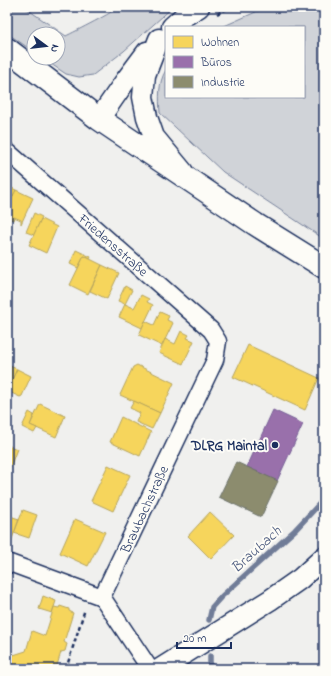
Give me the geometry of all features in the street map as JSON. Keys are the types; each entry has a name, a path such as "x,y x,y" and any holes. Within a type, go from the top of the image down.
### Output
{"main road":[{"path":"7,49 99,119 192,182 324,267"}],"street":[{"path":"174,26 199,7"},
{"path":"99,119 126,80 165,34"},
{"path":"165,35 145,75 143,97 147,117 154,137 192,182"},
{"name":"Friedensstraße","path":"7,151 211,330 218,340"},
{"name":"Braubachstraße","path":"96,595 214,360 218,340"},
{"path":"160,669 294,584 324,558"},
{"path":"7,562 96,595 150,669"}],"path":[{"path":"66,669 96,595"}],"shaded area":[{"path":"7,7 24,7 52,26 26,26 26,46 7,33"},
{"path":"118,7 173,7 124,51 93,75 79,77 66,74 54,66 66,66 66,36 103,17"},
{"path":"267,7 324,7 324,239 223,172 160,113 160,85 165,72 165,98 305,98 305,26 224,26"}],"building: Wohnen":[{"path":"7,186 16,190 7,208"},
{"path":"16,190 33,198 21,224 21,220 14,217 13,220 7,218 7,208"},
{"path":"34,213 42,217 34,235 26,232"},
{"path":"41,219 57,227 46,253 29,245"},
{"path":"76,250 91,257 90,259 84,256 78,268 70,264"},
{"path":"84,256 102,265 88,294 70,285"},
{"path":"102,265 119,273 107,299 90,291"},
{"path":"125,286 132,290 125,304 118,301"},
{"path":"141,295 149,299 147,302 153,305 142,328 119,317 125,304 134,308"},
{"path":"160,312 169,316 167,320 173,323 162,346 139,335 145,321 154,325"},
{"path":"181,331 189,335 187,338 194,341 183,364 159,353 165,339 175,344"},
{"path":"248,345 319,378 305,410 233,377"},
{"path":"7,365 17,369 7,391"},
{"path":"137,365 174,383 160,413 120,395 133,367"},
{"path":"17,369 31,376 22,396 20,397 7,391"},
{"path":"134,401 160,413 152,429 136,422 140,413 130,408"},
{"path":"40,404 65,416 56,437 30,425"},
{"path":"29,412 34,415 30,425 37,428 34,433 22,427"},
{"path":"121,417 151,432 140,456 110,442"},
{"path":"7,445 17,449 9,470 7,469"},
{"path":"108,465 130,475 113,511 91,501"},
{"path":"23,510 37,515 29,538 14,533"},
{"path":"210,512 234,535 211,559 188,536"},
{"path":"7,515 19,519 12,539 7,538"},
{"path":"75,519 105,532 88,566 60,553"},
{"path":"43,596 56,601 52,613 39,609"},
{"path":"60,606 69,609 69,611 73,613 64,642 67,644 65,651 61,652 56,669 7,669 7,657 26,651 32,631 45,636 54,607 59,608"}],"building: Büros":[{"name":"DLRG Maintal","path":"273,410 303,424 277,481 247,467"}],"building: Industrie":[{"path":"236,462 278,481 261,517 219,497"}],"waterway":[{"name":"Braubach","path":"209,620 212,607 222,596 295,530 324,499"},
{"name":"Braubach","path":"210,656 210,669"}],"place":[{"name":"DLRG Maintal","path":"275,445"}]}
